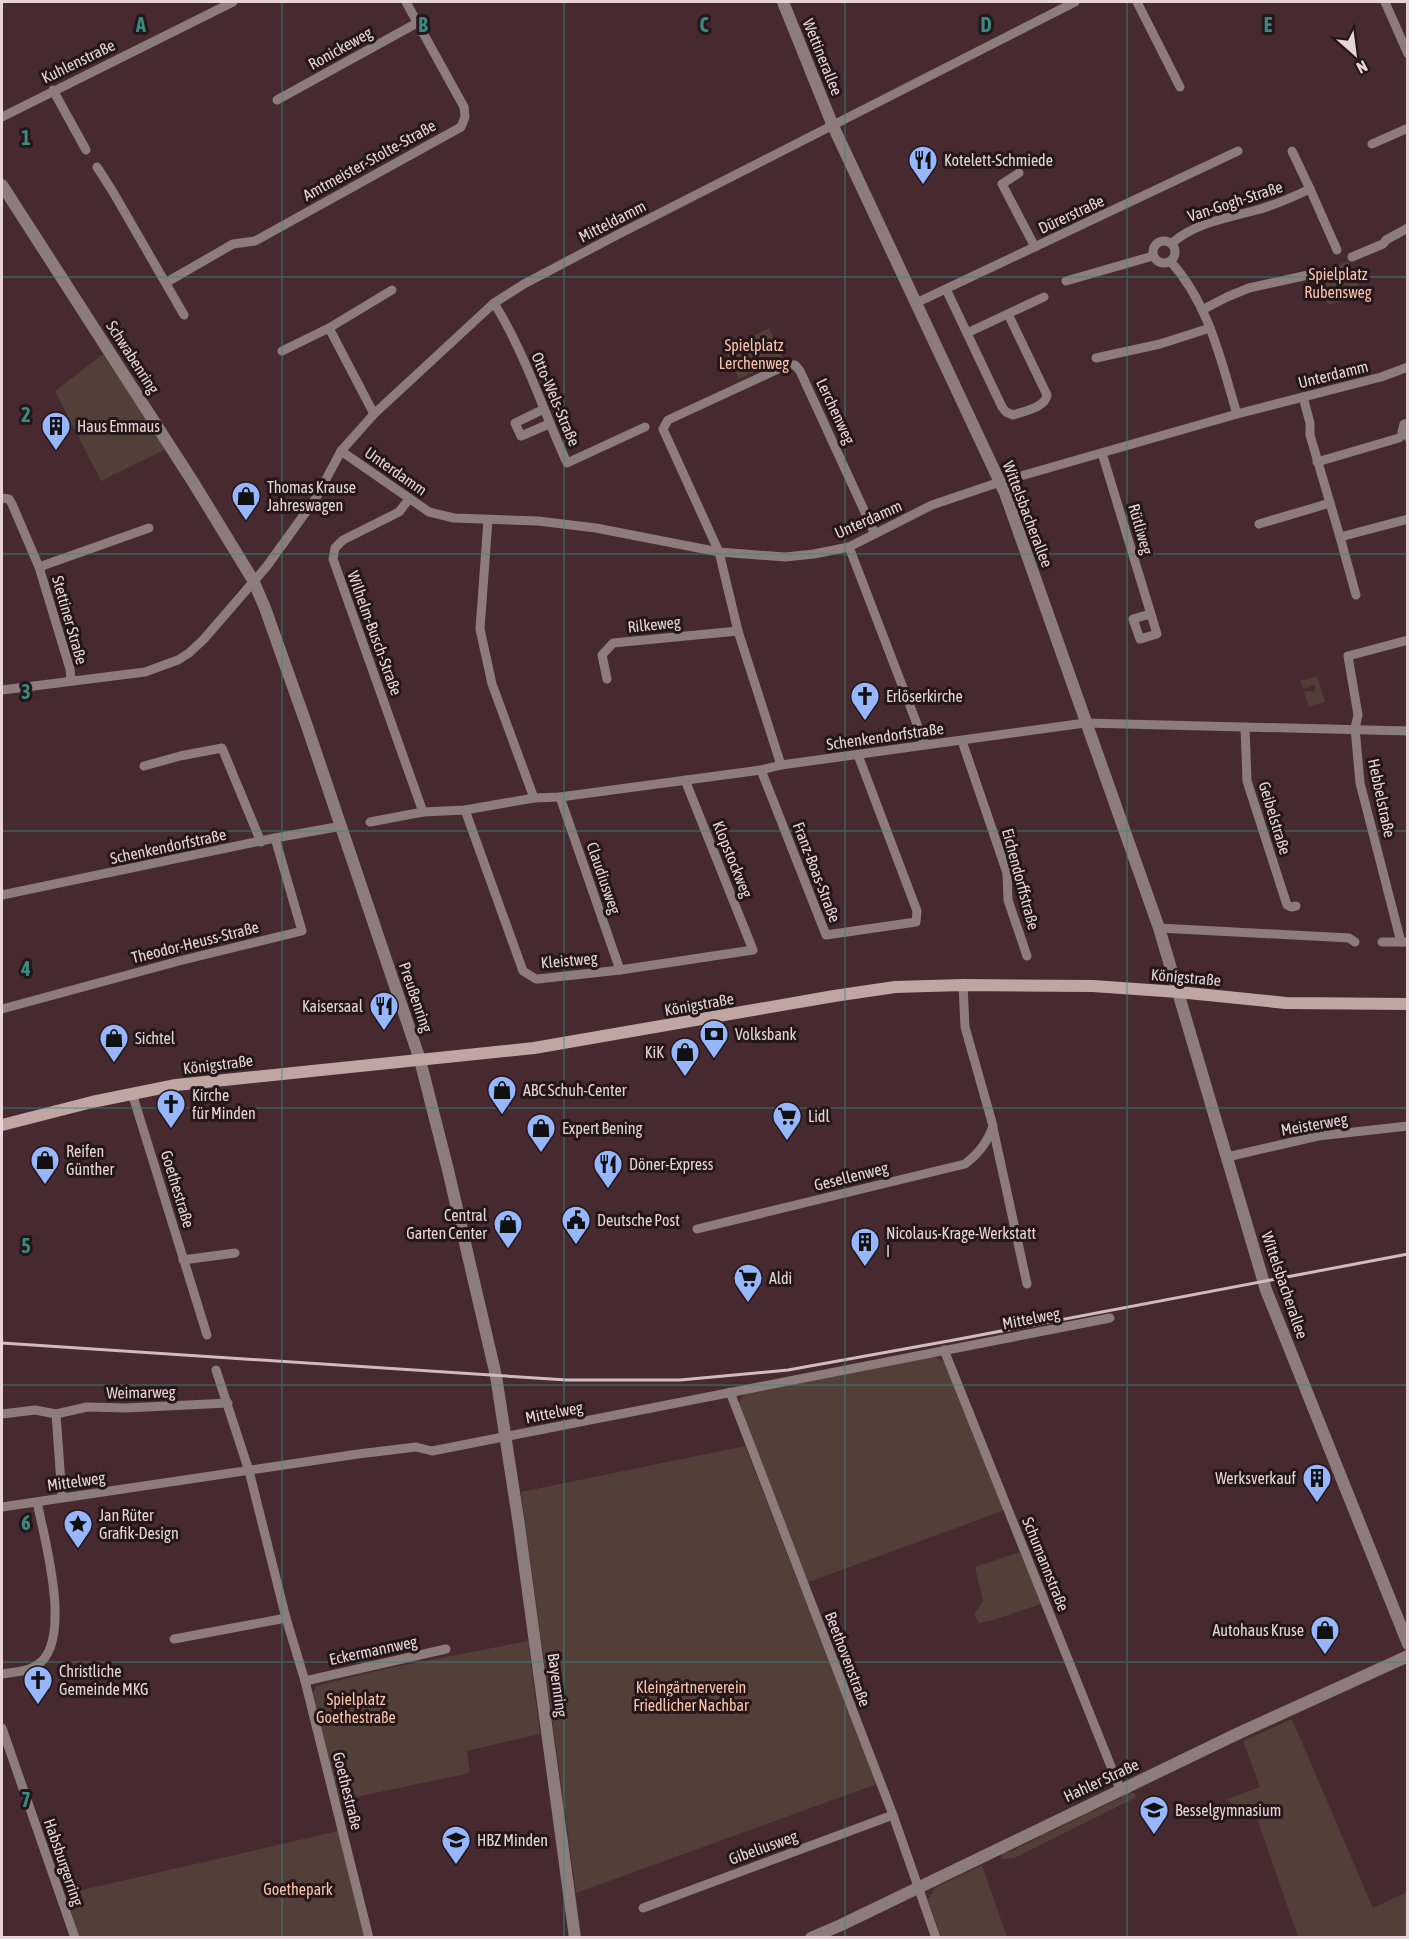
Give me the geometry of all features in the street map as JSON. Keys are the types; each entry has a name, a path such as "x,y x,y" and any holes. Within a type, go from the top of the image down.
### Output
{"main road":[{"name":"Königstraße","path":"2,1125 132,1093 219,1080 534,1048 895,987 1093,986 1286,1003 1407,1004"}],"street":[{"name":"Kuhlenstraße","path":"2,117 52,90 233,2"},
{"name":"Amtmeister-Stolte-Straße","path":"167,282 233,244 255,241 461,126 465,117 464,107 406,2"},
{"name":"Wettinerallee","path":"783,2 833,126"},
{"name":"Mitteldamm","path":"2,690 145,672 178,660 189,653 204,639 267,566 315,498 341,451 374,414 494,303 524,284 608,240 1075,2"},
{"path":"1137,2 1180,87"},
{"path":"1385,2 1407,54"},
{"name":"Ronickeweg","path":"277,100 417,23"},
{"path":"52,90 86,150"},
{"name":"Wittelsbacherallee","path":"833,126 1000,482 1159,928 1266,1290 1407,1644"},
{"path":"1372,144 1407,128"},
{"name":"Dürerstraße","path":"916,303 1238,151"},
{"name":"Van-Gogh-Straße","path":"1292,151 1337,250"},
{"path":"97,167 167,282 184,315"},
{"path":"1019,173 1002,184 1035,247"},
{"name":"Schwabenring","path":"2,185 193,482 253,580"},
{"name":"Van-Gogh-Straße","path":"1066,281 1154,256 1153,251 1162,241 1172,243 1204,223 1275,204 1310,189"},
{"path":"1352,257 1383,244 1407,228"},
{"path":"1154,256 1161,263 1171,262 1176,250 1172,243"},
{"path":"1171,262 1181,273 1203,310 1216,342 1237,414"},
{"path":"1203,310 1249,288 1308,275"},
{"path":"282,351 329,328 392,290"},
{"path":"946,290 1002,407 1013,415 1041,405 1047,399 1047,394 1008,314"},
{"path":"967,333 1044,297"},
{"name":"Otto-Wels-Straße","path":"494,303 533,381 567,463 645,427"},
{"path":"329,328 374,414"},
{"path":"1096,358 1160,344 1210,328"},
{"name":"Lerchenweg","path":"719,552 663,429 664,424 668,420 787,365 795,365 800,370 876,534"},
{"name":"Unterdamm","path":"341,451 429,512 454,518 538,521 596,528 719,552 785,557 849,547 932,505 1000,482 1237,414 1381,377 1407,367"},
{"path":"1303,397 1317,462 1356,595"},
{"path":"544,409 515,423 521,436 549,424"},
{"path":"1317,462 1403,437 1404,424 1407,423"},
{"name":"Rütliweg","path":"1102,453 1150,614"},
{"name":"Stettiner Straße","path":"2,498 9,499 12,504 39,567 70,669 71,681"},
{"name":"Wilhelm-Busch-Straße","path":"409,499 399,512 343,540 335,548 333,559 423,812"},
{"path":"1259,524 1330,504"},
{"path":"1340,537 1407,519"},
{"path":"488,520 480,629 492,684 534,798"},
{"name":"Stettiner Straße","path":"39,567 149,528"},
{"path":"849,547 925,745"},
{"path":"719,552 738,630 781,765"},
{"name":"Preußenring","path":"253,580 342,826 420,1060 491,1354 506,1437"},
{"name":"Rilkeweg","path":"607,679 602,656 613,643 738,630"},
{"name":"Hebbelstraße","path":"1382,942 1404,942 1360,783 1354,728 1358,715 1348,656 1407,640"},
{"name":"Schenkendorfstraße","path":"370,822 423,812 465,810 534,798 560,797 761,770 781,765 1085,723 1407,731"},
{"name":"Geibelstraße","path":"1245,728 1247,781 1287,905 1296,906"},
{"name":"Eichendorffstraße","path":"962,741 1007,873 1008,900 1027,956"},
{"path":"144,766 222,748 261,842"},
{"name":"Franz-Boas-Straße","path":"761,770 826,935 915,922 916,911 858,755"},
{"name":"Klopstockweg","path":"685,780 753,950"},
{"name":"Claudiusweg","path":"560,797 620,970"},
{"name":"Kleistweg","path":"465,810 523,971 536,979 620,970 753,950"},
{"name":"Schenkendorfstraße","path":"2,895 342,826"},
{"name":"Theodor-Heuss-Straße","path":"2,1009 179,961 302,931 275,838"},
{"path":"1159,928 1349,938 1356,942"},
{"path":"963,985 965,1027 993,1126 1027,1284"},
{"name":"Goethestraße","path":"132,1093 207,1335"},
{"name":"Gesellenweg","path":"697,1229 965,1164 979,1154 989,1139 993,1126"},
{"name":"Meisterweg","path":"1227,1157 1318,1136 1407,1126"},
{"path":"183,1260 235,1253"},
{"name":"Mittelweg","path":"2,1507 416,1447 432,1451 1110,1318"},
{"name":"Schumannstraße","path":"944,1350 1120,1789"},
{"name":"Goethestraße","path":"216,1370 249,1471 286,1618 305,1681 369,1938"},
{"name":"Beethovenstraße","path":"730,1392 893,1815 936,1938"},
{"name":"Weimarweg","path":"2,1414 35,1410 56,1414 87,1407 126,1408 228,1403"},
{"path":"56,1414 62,1497"},
{"name":"Bayernring","path":"506,1437 575,1938"},
{"path":"2,1674 38,1665 48,1653 54,1634 55,1599 52,1573 37,1502"},
{"path":"174,1639 286,1618"},
{"name":"Eckermannweg","path":"305,1681 446,1650"},
{"name":"Hahler Straße","path":"811,1938 1120,1789 1407,1656"},
{"name":"Habsburgerring","path":"2,1728 75,1938"},
{"name":"Gibeliusweg","path":"643,1908 893,1815"}],"green space":[{"name":"Spielplatz Rubensweg","path":"1348,261 1362,294 1328,305 1315,274"},
{"name":"Spielplatz Lerchenweg","path":"769,328 783,358 739,379 725,350"},
{"path":"103,354 166,449 101,481 55,391"},
{"path":"1317,676 1325,702 1309,707 1304,692 1314,692 1316,687 1312,684 1303,689 1300,681"},
{"path":"933,1357 945,1363 1005,1510 806,1583 739,1404 741,1397 746,1393"},
{"name":"Kleingärtnerverein Friedlicher Nachbar","path":"745,1446 877,1784 576,1893 521,1492"},
{"path":"1020,1552 1041,1604 979,1623 974,1614 983,1601 975,1567"},
{"name":"Spielplatz Goethestraße","path":"528,1641 540,1734 467,1751 470,1773 337,1801 313,1693 316,1686 380,1670"},
{"path":"1292,1719 1373,1908 1407,1892 1407,1937 1298,1937 1252,1804 1236,1805 1227,1799 1260,1787 1243,1741"},
{"path":"1129,1792 1136,1794 1135,1798 1014,1858 1002,1859 1001,1855 1004,1852 1012,1851 1040,1837 1043,1833 1051,1832"},
{"name":"Goethepark","path":"338,1831 366,1937 79,1937 65,1894"},
{"path":"982,1865 1007,1937 941,1937 928,1900 935,1888"}],"railway":[{"path":"2,1343 567,1380 680,1380 788,1370 1408,1254"}],"place":[{"name":"Kotelett-Schmiede","path":"923,186"},
{"name":"Haus Emmaus","path":"56,452"},
{"name":"Thomas Krause Jahreswagen","path":"246,522"},
{"name":"Erlöserkirche","path":"865,722"},
{"name":"Kaisersaal","path":"384,1032"},
{"name":"Volksbank","path":"714,1060"},
{"name":"Sichtel","path":"114,1064"},
{"name":"KiK","path":"685,1078"},
{"name":"ABC Schuh-Center","path":"502,1116"},
{"name":"Kirche für Minden","path":"171,1130"},
{"name":"Lidl","path":"787,1142"},
{"name":"Expert Bening","path":"541,1154"},
{"name":"Reifen Günther","path":"45,1186"},
{"name":"Döner-Express","path":"608,1190"},
{"name":"Deutsche Post","path":"576,1246"},
{"name":"Central Garten Center","path":"508,1250"},
{"name":"Nicolaus-Krage-Werkstatt I","path":"865,1268"},
{"name":"Aldi","path":"748,1304"},
{"name":"Werksverkauf","path":"1317,1504"},
{"name":"Jan Rüter Grafik-Design","path":"78,1550"},
{"name":"Autohaus Kruse","path":"1325,1656"},
{"name":"Christliche Gemeinde MKG","path":"38,1706"},
{"name":"Besselgymnasium","path":"1154,1836"},
{"name":"HBZ Minden","path":"456,1866"}]}
